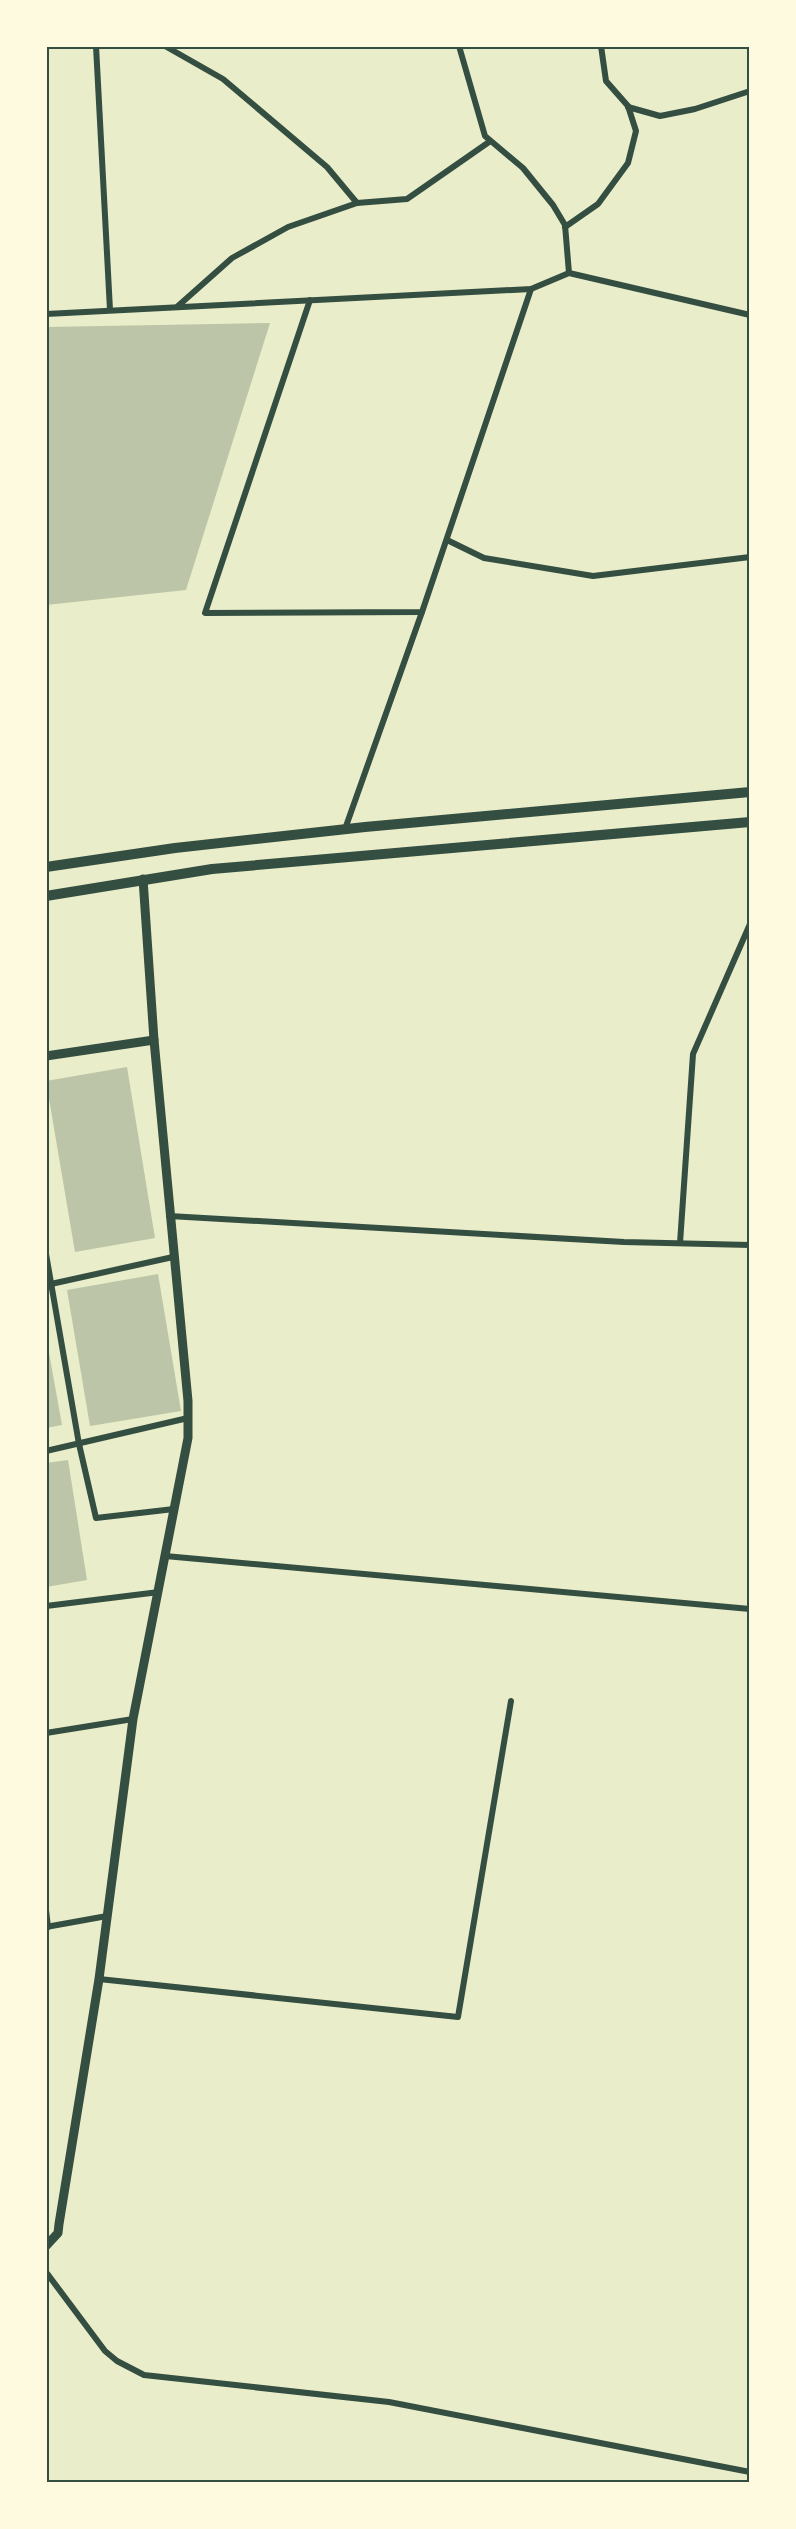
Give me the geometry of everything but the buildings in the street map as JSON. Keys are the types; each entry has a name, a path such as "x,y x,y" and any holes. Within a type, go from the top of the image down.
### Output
{"main road":[{"path":"46,867 174,848 750,792"},
{"path":"46,896 143,879 305,860 750,822"}],"street":[{"path":"96,46 110,310"},
{"path":"165,46 223,79 327,167 357,203"},
{"path":"459,46 481,128 489,142 523,168 553,205 565,227 569,273"},
{"path":"565,227 598,204 628,163 636,131 628,106 606,81 601,46"},
{"path":"628,106 660,116 695,109 750,91"},
{"path":"177,307 232,258 288,227 357,203 407,199 489,142"},
{"path":"46,314 531,289 569,273 750,315"},
{"path":"345,830 447,540 531,289"},
{"path":"310,300 205,613 422,612"},
{"path":"447,540 484,558 593,576 750,557"},
{"path":"46,2246 58,2233 60,2224 99,1979 133,1719 188,1438 168,1216 143,879"},
{"path":"680,1243 693,1054 750,924"},
{"path":"46,1056 154,1040"},
{"path":"168,1216 750,1245"},
{"path":"46,1254 79,1444 96,1518 174,1509"},
{"path":"51,1284 173,1257"},
{"path":"46,1451 188,1418"},
{"path":"165,1556 750,1609"},
{"path":"46,1606 159,1593"},
{"path":"99,1979 458,2017 511,1701"},
{"path":"46,1733 133,1719"},
{"path":"46,1910 47,1927 107,1916"},
{"path":"46,2272 105,2351 123,2365 144,2375 389,2402 750,2472"}]}
